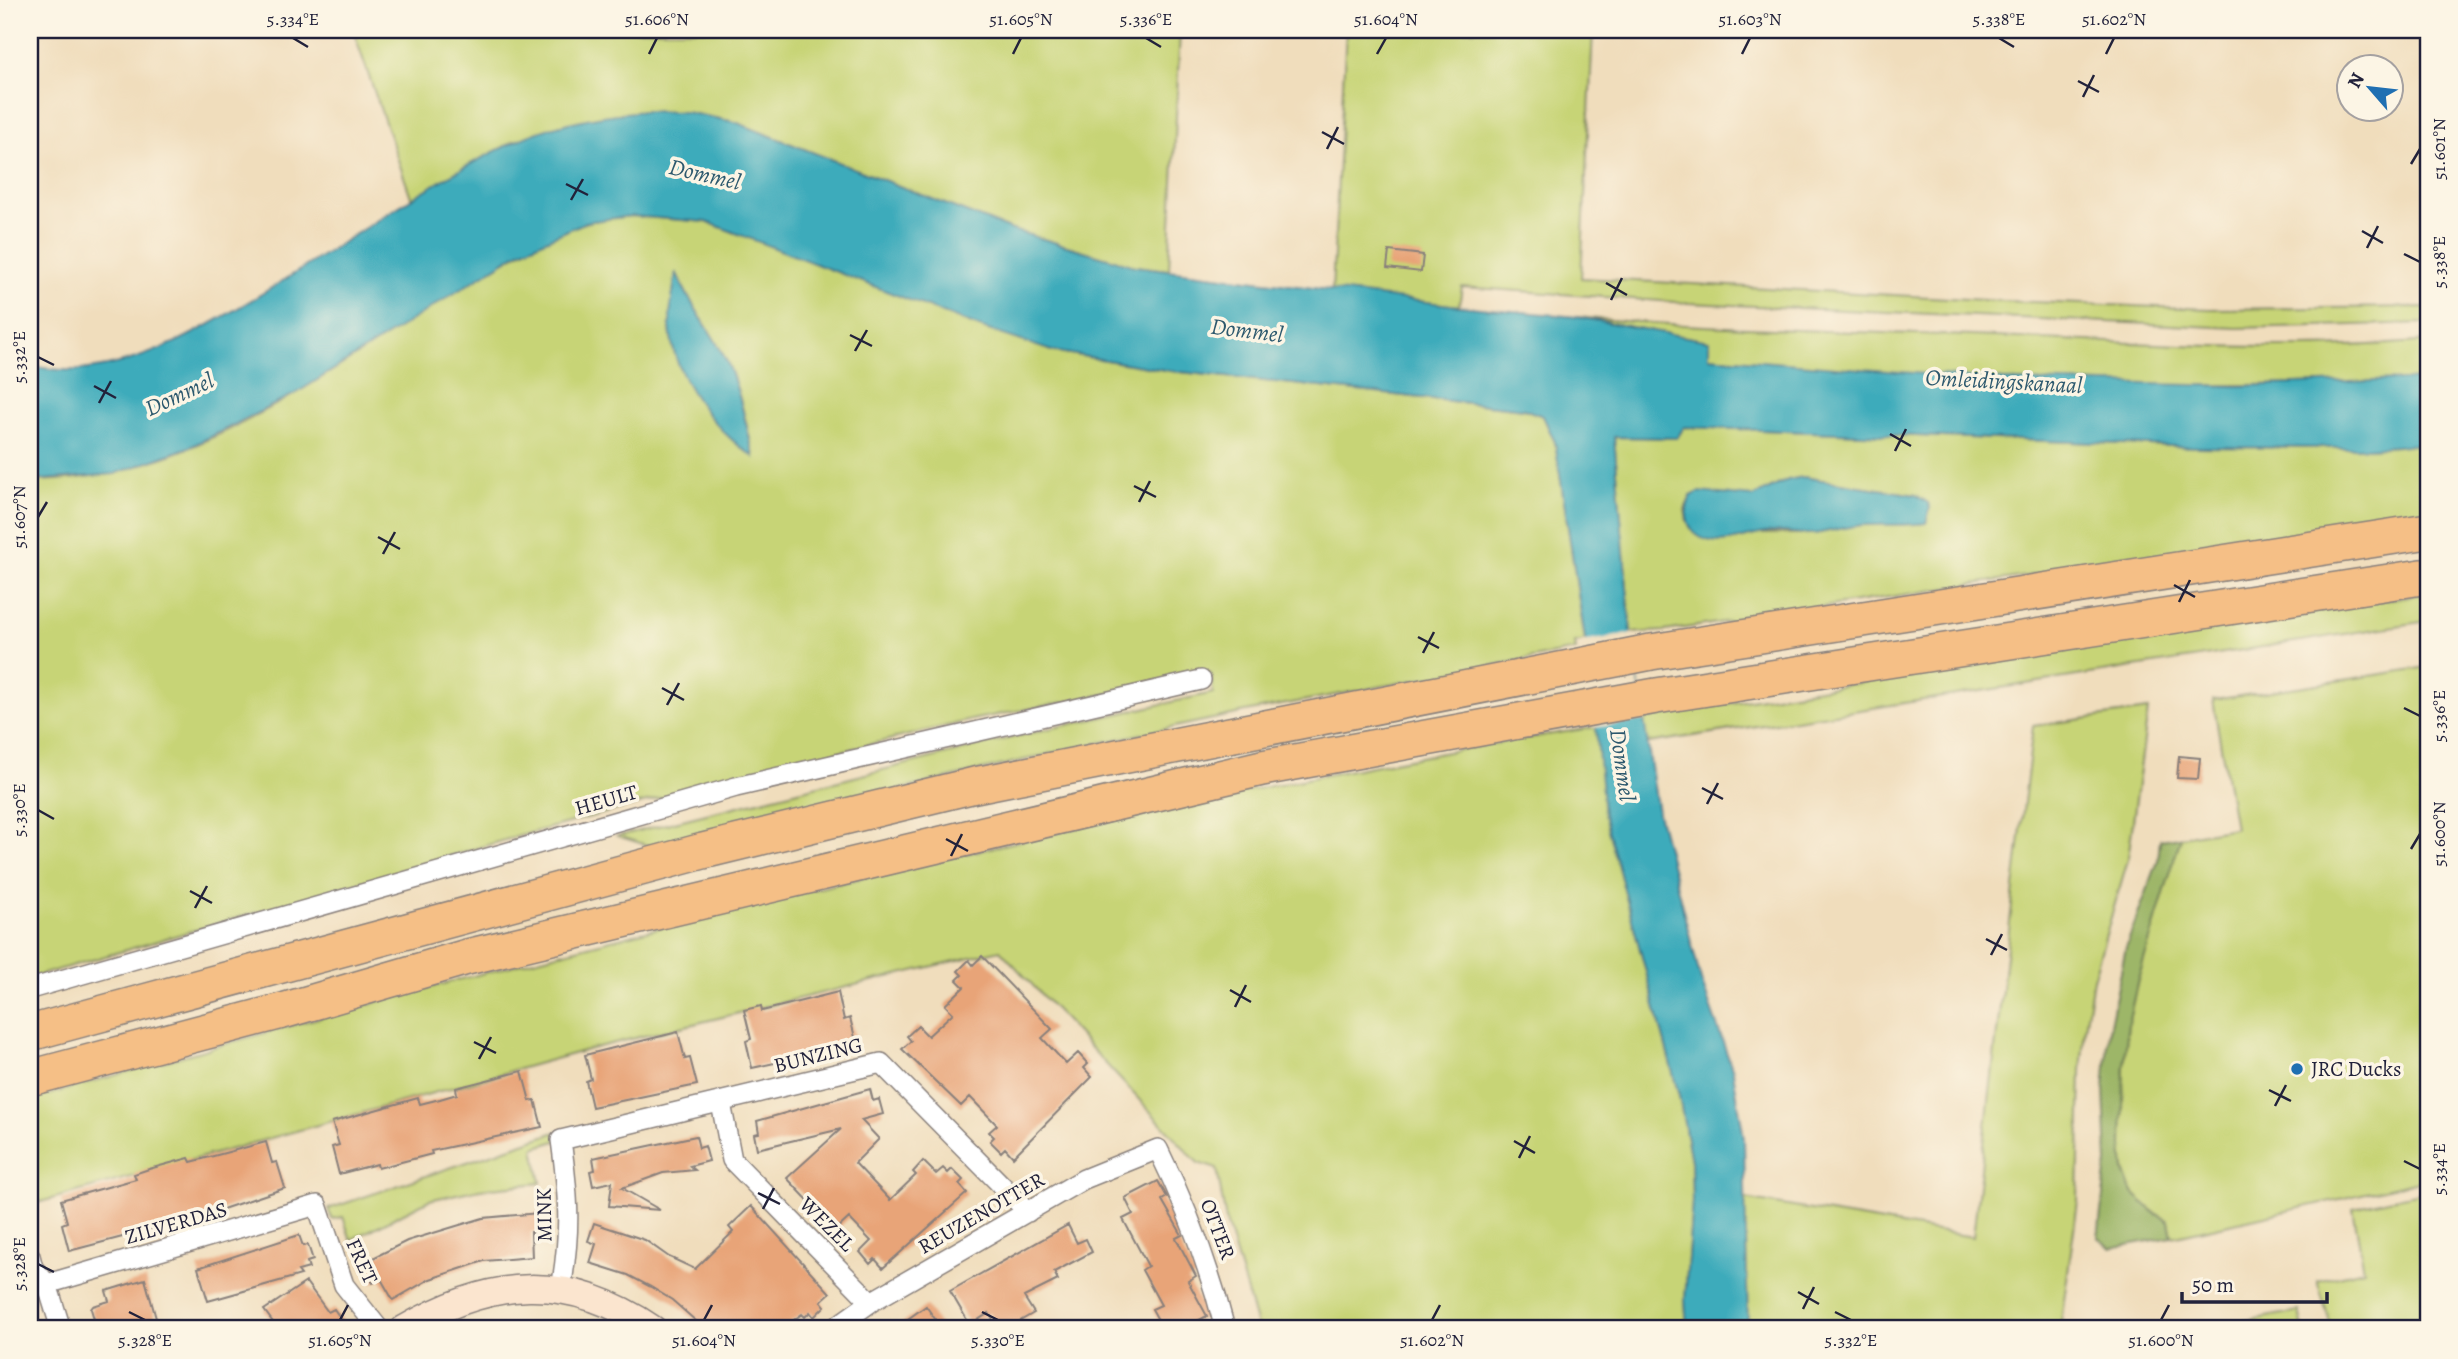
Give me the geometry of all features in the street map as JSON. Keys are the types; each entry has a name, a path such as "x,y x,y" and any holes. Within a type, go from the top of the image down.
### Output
{"highway":[{"path":"30,1034 702,850 975,785 1651,652 2428,531"},
{"path":"30,1079 286,1010 467,957 1262,768 1657,696 2428,576"}],"street":[{"name":"HEULT","path":"30,989 736,787 1201,680"},
{"name":"BUNZING","path":"561,1140 881,1063 1028,1212"},
{"name":"WEZEL","path":"721,1103 732,1160 872,1302"},
{"name":"MINK","path":"561,1140 570,1207 569,1243 561,1289"},
{"name":"REUZENOTTER","path":"833,1329 872,1302 1084,1179 1158,1149"},
{"name":"OTTER","path":"1158,1149 1190,1215 1209,1267 1225,1329"},
{"name":"ZILVERDAS","path":"47,1284 317,1205"},
{"name":"FRET","path":"317,1205 344,1285 379,1329"},
{"path":"30,1256 33,1268 47,1284 61,1329"},
{"path":"404,1329 459,1300 501,1289 541,1286 561,1289 627,1312 653,1329"}],"green space":[{"path":"353,30 1180,30 1169,270 1135,266 1009,229 735,122 685,112 514,141 412,200"},
{"path":"1346,30 1593,30 1581,278 2004,301 2209,309 2428,307 2428,323 2237,328 1689,303 1462,287 1459,306 1332,291"},
{"path":"631,216 707,222 1052,351 1171,371 1524,409 1543,416 1555,442 1585,641 1575,643 1576,650 1265,708 1070,749 656,848 618,836 1039,731 1213,693 1211,674 976,719 800,761 512,838 30,978 30,481 87,477 143,464 196,445 299,391 530,247 584,223","holes":["677,274 731,371 754,455 701,397 680,365 670,327"]},
{"path":"1577,317 1734,327 2212,346 2320,347 2428,341 2428,379 2273,385 2170,385 1938,376 1708,357 1709,341"},
{"path":"1684,427 2198,447 2366,448 2428,444 2428,515 1665,631 1631,633 1614,437 1677,438","holes":["1803,477 1916,495 1930,508 1926,523 1866,524 1797,534 1759,534 1687,522 1685,509 1691,496 1753,497 1788,480"]},
{"path":"2428,593 2428,621 1648,743 1642,720 1680,711"},
{"path":"2428,667 2428,1179 2172,1237 2169,1221 2139,1200 2132,1191 2125,1172 2122,1142 2124,1055 2128,1022 2139,975 2181,837 2235,828 2213,700"},
{"path":"2148,710 2128,859 2093,979 2085,1028 2081,1070 2078,1201 2060,1329 1748,1329 1745,1199 1973,1237 2033,726"},
{"path":"1597,727 1604,814 1679,1096 1691,1161 1692,1201 1685,1299 1687,1329 1258,1329 1226,1221 1217,1169 1198,1163 1000,950 598,1047 30,1205 30,1100 482,974 824,887 1266,787"},
{"path":"2181,837 2138,980 2128,1024 2122,1144 2124,1171 2133,1193 2153,1212 2169,1221 2172,1237 2111,1248 2098,1238 2107,1163 2104,1089 2109,1030 2126,947 2158,861 2160,840"},
{"path":"556,1132 556,1141 534,1148 541,1183 480,1189 429,1200 351,1240 343,1217 332,1219 328,1209"},
{"path":"2428,1191 2428,1329 2332,1329 2317,1281 2364,1270 2353,1208"},
{"path":"2299,1311 2303,1329 2236,1329 2234,1323"}],"water":[{"path":"643,111 685,112 735,122 1009,229 1135,266 1459,306 1577,317 1709,341 1709,357 2017,381 2238,386 2428,379 2428,444 2366,448 2198,447 1684,427 1677,438 1614,437 1631,633 1658,813 1701,980 1733,1071 1744,1138 1748,1329 1687,1329 1685,1299 1692,1201 1691,1161 1679,1096 1604,814 1592,685 1555,442 1543,416 1524,409 1171,371 1052,351 982,328 707,222 631,216 586,222 521,251 295,394 192,446 115,474 30,481 30,366 66,370 88,369 133,359 177,342 218,320 448,177 514,142 577,121"},
{"path":"676,272 732,373 754,457 710,417 687,383 679,365 670,327"},
{"path":"1803,477 1916,495 1928,503 1930,508 1926,523 1860,525 1813,534 1767,533 1719,542 1696,535 1689,524 1688,503 1691,496 1699,492 1753,497 1788,480"}],"pier":[{"path":"1634,633 1637,677 1645,720 1593,728 1582,642"}],"building":[{"path":"1389,251 1423,255 1421,272 1387,268"},
{"path":"2179,756 2200,758 2198,779 2177,778"},
{"path":"982,956 1052,1029 1042,1038 1066,1064 1078,1053 1088,1064 1084,1068 1092,1077 1013,1157 1005,1148 1001,1152 990,1141 994,1137 989,1132 997,1125 970,1097 961,1106 902,1049 911,1041 907,1036 918,1026 928,1036 953,1013 945,1005 964,987 957,980 962,975 958,971 969,960 973,965"},
{"path":"838,992 844,1020 850,1018 857,1045 752,1068 746,1041 751,1039 744,1010 761,1006 762,1011"},
{"path":"678,1032 685,1059 690,1058 697,1085 592,1107 586,1081 591,1079 585,1055"},
{"path":"522,1071 530,1101 535,1100 542,1127 431,1151 432,1154 378,1168 377,1164 339,1174 332,1147 339,1145 332,1122 418,1098 420,1104 440,1099 457,1094 456,1088"},
{"path":"870,1089 873,1101 879,1099 883,1114 861,1120 879,1139 855,1163 890,1200 916,1175 913,1172 923,1161 936,1174 943,1168 948,1173 952,1169 963,1180 959,1184 967,1193 883,1268 875,1259 870,1264 860,1252 871,1241 849,1218 836,1230 787,1178 841,1129 757,1149 754,1134 759,1133 757,1121"},
{"path":"696,1136 699,1148 705,1146 709,1161 690,1166 695,1170 663,1173 622,1188 660,1210 609,1206 612,1182 593,1186 590,1171 595,1170 593,1158"},
{"path":"266,1142 272,1163 277,1162 285,1188 199,1217 69,1251 62,1224 67,1222 61,1200 136,1179 134,1174 149,1169 189,1158 191,1162"},
{"path":"1158,1181 1167,1197 1162,1200 1182,1235 1176,1238 1196,1276 1188,1281 1207,1316 1182,1329 1163,1329 1152,1309 1161,1305 1142,1270 1148,1266 1123,1219 1133,1214 1125,1198"},
{"path":"751,1206 830,1293 821,1301 825,1306 814,1317 810,1312 805,1317 802,1314 781,1329 705,1329 672,1300 651,1287 628,1275 590,1263 596,1244 588,1241 594,1223 645,1240 669,1257 695,1269 733,1232 729,1227"},
{"path":"539,1213 540,1232 531,1232 532,1257 484,1261 430,1279 393,1300 381,1279 373,1283 361,1264 407,1241 483,1218"},
{"path":"1068,1225 1077,1243 1086,1239 1092,1252 1054,1272 1058,1280 1024,1297 1034,1313 1006,1329 998,1329 989,1313 970,1325 950,1291"},
{"path":"299,1235 303,1246 308,1245 313,1260 307,1262 309,1268 298,1271 301,1275 208,1301 198,1268"},
{"path":"145,1279 159,1329 97,1329 91,1309 109,1301 106,1291"},
{"path":"306,1282 328,1312 334,1309 348,1329 278,1329 264,1310"},
{"path":"926,1306 942,1329 894,1329"}],"place":[{"name":"JRC Ducks","path":"2297,1069"}],"water label":[{"name":"Dommel","path":"705,174"},
{"name":"Dommel","path":"1247,330"},
{"name":"Omleidingskanaal","path":"2004,381"},
{"name":"Dommel","path":"179,394"},
{"name":"Dommel","path":"1623,765"}]}
